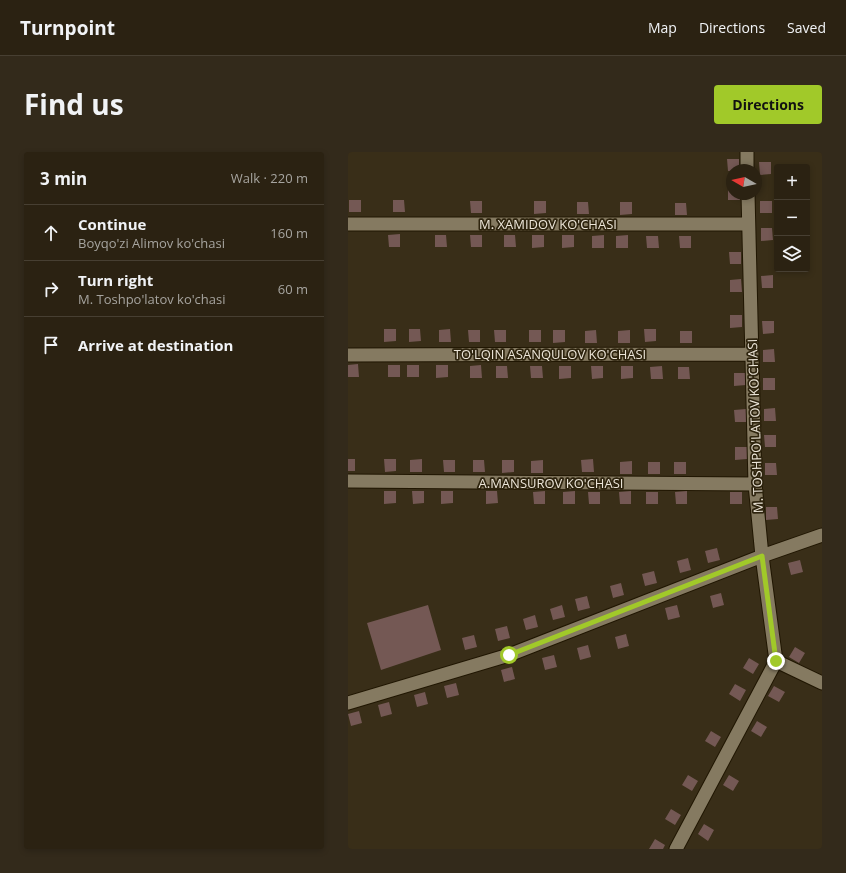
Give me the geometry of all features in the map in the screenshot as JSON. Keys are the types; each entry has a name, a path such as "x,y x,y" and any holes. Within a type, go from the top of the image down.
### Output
{"street":[{"path":"747,152 747,164"},
{"name":"M. TOSHPO'LATOV KO'CHASI","path":"748,200 755,484 762,556 776,661"},
{"name":"M. XAMIDOV KO'CHASI","path":"348,224 748,224"},
{"name":"TO'LQIN ASANQULOV KO'CHASI","path":"348,355 752,354"},
{"name":"A.MANSUROV KO'CHASI","path":"348,481 755,484"},
{"path":"348,703 509,655 762,556 822,535"},
{"path":"676,849 776,661 822,683"}],"building":[{"path":"727,159 739,159 739,164 727,164"},
{"path":"759,162 771,162 771,174 762,175 762,164 759,164"},
{"path":"349,200 361,200 361,212 349,212"},
{"path":"393,200 404,200 405,212 393,212"},
{"path":"470,201 482,201 482,213 471,213"},
{"path":"534,201 546,201 546,213 534,214"},
{"path":"760,201 772,201 772,213 760,213"},
{"path":"577,202 588,202 589,214 577,214"},
{"path":"620,202 632,202 632,214 620,215"},
{"path":"675,203 686,203 687,215 675,215"},
{"path":"761,228 772,228 773,240 761,241"},
{"path":"400,234 400,247 389,247 388,235"},
{"path":"435,235 446,235 447,247 435,247"},
{"path":"470,235 482,235 482,247 471,247"},
{"path":"504,235 515,235 516,247 504,247"},
{"path":"532,235 544,235 544,247 532,248"},
{"path":"562,235 574,235 574,247 562,248"},
{"path":"604,235 604,248 592,248 592,236"},
{"path":"628,235 628,248 616,248 616,236"},
{"path":"646,236 658,236 659,248 647,248"},
{"path":"679,236 691,236 691,248 680,248"},
{"path":"729,252 741,252 741,264 730,264"},
{"path":"773,275 773,288 762,288 761,276"},
{"path":"741,279 742,292 730,292 730,280"},
{"path":"730,315 742,315 742,327 730,328"},
{"path":"762,321 774,321 774,333 763,334"},
{"path":"384,329 396,329 396,341 384,342"},
{"path":"409,329 420,329 421,341 409,342"},
{"path":"450,329 451,342 439,342 439,330"},
{"path":"644,329 656,329 656,341 645,342"},
{"path":"468,330 480,330 480,342 469,342"},
{"path":"494,330 506,330 506,342 495,342"},
{"path":"529,330 541,330 541,342 529,342"},
{"path":"553,330 565,330 565,342 553,343"},
{"path":"596,330 597,343 585,343 585,331"},
{"path":"630,330 630,343 618,343 618,331"},
{"path":"680,331 692,331 692,343 680,343"},
{"path":"774,349 775,362 763,362 763,350"},
{"path":"358,364 359,377 348,377 348,365"},
{"path":"388,365 400,365 400,377 388,377"},
{"path":"407,365 419,365 419,377 407,377"},
{"path":"436,365 448,365 448,377 436,378"},
{"path":"481,365 482,378 470,378 470,366"},
{"path":"496,366 507,366 508,378 496,378"},
{"path":"530,366 542,366 543,378 531,378"},
{"path":"559,366 571,366 571,378 559,379"},
{"path":"591,366 603,366 603,378 592,379"},
{"path":"621,366 633,366 633,378 621,379"},
{"path":"662,366 663,379 651,379 650,367"},
{"path":"678,367 689,367 690,379 678,379"},
{"path":"734,373 745,373 746,385 734,386"},
{"path":"763,378 775,378 775,390 763,390"},
{"path":"775,408 776,421 764,421 764,409"},
{"path":"746,409 746,422 735,422 734,410"},
{"path":"764,435 776,435 776,447 765,447"},
{"path":"735,447 747,447 747,459 735,460"},
{"path":"348,459 355,459 355,471 348,471"},
{"path":"384,459 396,459 396,471 385,472"},
{"path":"422,459 422,472 410,472 410,460"},
{"path":"593,459 594,472 582,472 581,460"},
{"path":"443,460 455,460 455,472 444,472"},
{"path":"473,460 484,460 485,472 473,472"},
{"path":"502,460 514,460 514,472 502,473"},
{"path":"543,460 543,473 531,473 531,461"},
{"path":"632,461 632,474 620,474 620,462"},
{"path":"648,462 660,462 660,474 648,474"},
{"path":"674,462 686,462 686,474 674,474"},
{"path":"765,463 776,463 777,475 765,475"},
{"path":"384,491 396,491 396,503 384,504"},
{"path":"412,491 424,491 424,503 413,504"},
{"path":"441,491 453,491 453,503 441,504"},
{"path":"486,491 497,491 498,503 486,504"},
{"path":"545,491 545,504 534,504 533,492"},
{"path":"575,491 575,504 563,504 563,492"},
{"path":"631,491 631,504 620,504 619,492"},
{"path":"687,491 687,504 676,504 675,492"},
{"path":"588,492 600,492 600,504 589,504"},
{"path":"646,492 658,492 658,504 646,504"},
{"path":"730,492 742,492 742,504 730,504"},
{"path":"766,507 777,507 778,519 766,520"},
{"path":"717,548 720,560 708,563 705,551"},
{"path":"688,558 691,570 680,573 677,561"},
{"path":"800,560 803,572 791,575 788,563"},
{"path":"654,571 657,583 645,586 642,574"},
{"path":"621,583 624,595 613,598 610,586"},
{"path":"721,593 724,605 713,608 710,596"},
{"path":"587,596 590,608 578,611 575,599"},
{"path":"428,605 441,650 381,670 367,623"},
{"path":"562,605 565,617 553,620 550,609"},
{"path":"677,605 680,617 668,620 665,608"},
{"path":"535,615 538,627 526,630 523,619"},
{"path":"507,626 510,638 498,641 495,629"},
{"path":"626,634 629,646 618,649 615,637"},
{"path":"474,635 477,647 465,650 462,638"},
{"path":"588,645 591,657 580,660 577,648"},
{"path":"795,647 805,653 799,663 789,657"},
{"path":"554,655 557,667 545,670 542,658"},
{"path":"749,658 759,664 753,674 743,668"},
{"path":"512,667 515,679 504,682 501,670"},
{"path":"456,683 459,695 447,698 444,686"},
{"path":"735,684 746,690 740,701 729,694"},
{"path":"774,686 785,692 779,702 768,696"},
{"path":"425,692 428,704 417,707 414,695"},
{"path":"389,702 392,714 381,717 378,705"},
{"path":"359,711 362,723 351,726 348,714"},
{"path":"757,721 767,727 761,737 751,731"},
{"path":"711,731 721,737 715,747 705,741"},
{"path":"688,775 698,781 692,791 682,785"},
{"path":"729,775 739,781 733,791 723,785"},
{"path":"671,809 681,815 675,825 665,819"},
{"path":"704,824 714,830 708,841 698,834"},
{"path":"655,839 665,845 663,849 649,849"}],"route":[{"path":"509,655 762,556 776,661"}]}
